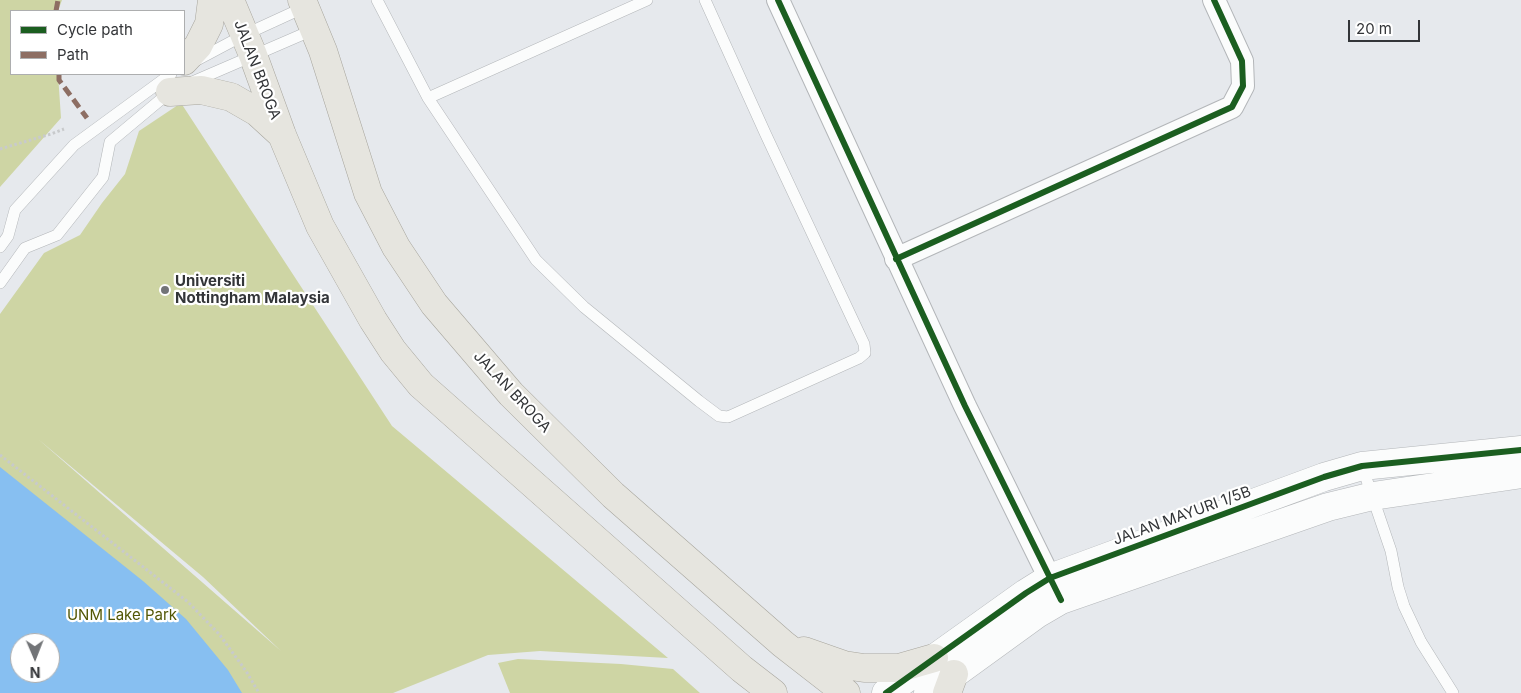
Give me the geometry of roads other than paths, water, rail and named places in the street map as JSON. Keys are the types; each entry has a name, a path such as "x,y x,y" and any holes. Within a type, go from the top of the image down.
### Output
{"main road":[{"path":"185,60 198,46 209,24 212,0"},
{"name":"JALAN BROGA","path":"230,0 282,135 320,226 393,351 421,385 747,681 773,693"},
{"name":"JALAN BROGA","path":"307,12 368,193 396,248 434,304 511,394 613,495 783,644 846,693"},
{"path":"171,83 231,97 257,112 282,135"},
{"path":"783,644 844,665 864,668 899,668 945,675"}],"street":[{"path":"778,0 965,406 1056,589"},
{"path":"896,259 1232,107 1243,86 1242,61 1214,0"},
{"name":"JALAN MAYURI 1/5B","path":"1056,589 1324,477 1362,466 1521,450"},
{"name":"JALAN MAYURI 1/5B","path":"928,693 1026,593 1056,589 1328,507 1372,496 1521,474"},
{"name":"JALAN MAYURI 1/5B","path":"886,693 945,675"}],"lane":[{"path":"377,0 428,98 536,260 584,308 699,401 720,416 728,417 859,358 865,353 864,344 766,136 705,0"},
{"path":"428,98 647,0"},
{"path":"0,248 8,236 15,210 74,145 171,83 248,45 307,12"},
{"path":"185,67 248,45 307,12"},
{"path":"0,283 25,248 57,235 103,176 110,142 171,83"},
{"path":"1362,466 1392,551 1398,588 1404,606 1421,642 1453,693"}],"water":[{"name":"UNM Lake Park","path":"0,467 143,581 186,619 228,670 242,693 0,693"}],"place":[{"name":"Universiti Nottingham Malaysia","path":"165,290"}]}
